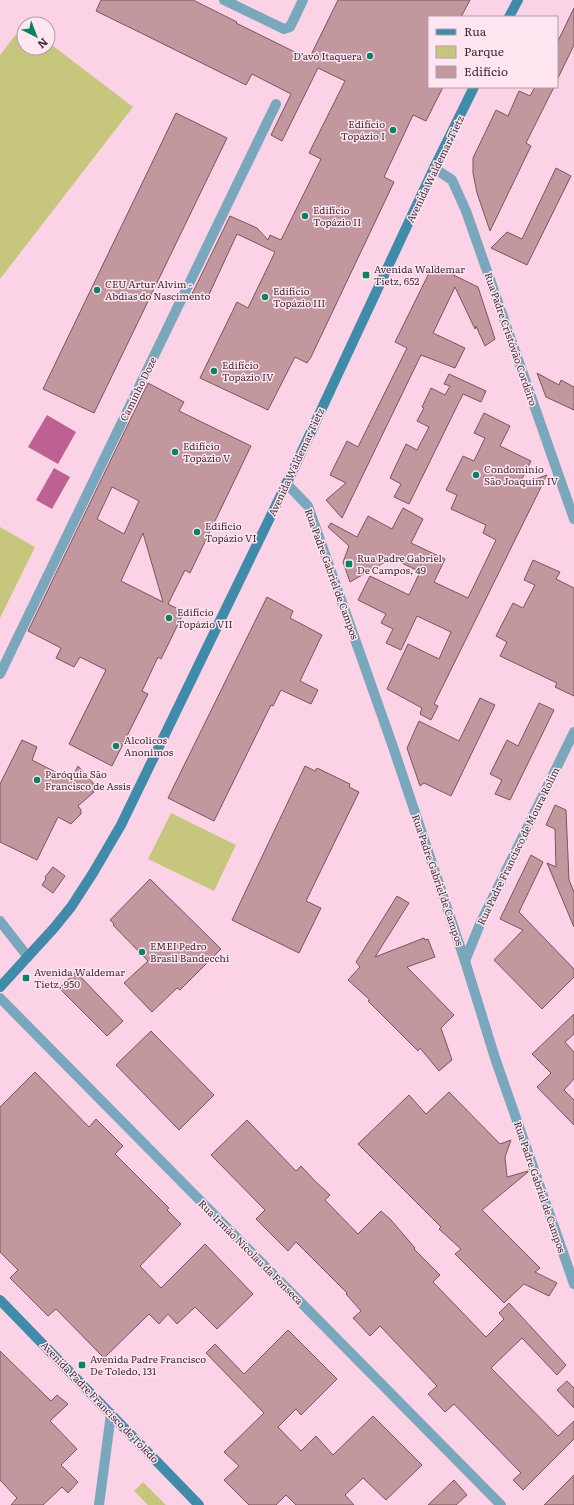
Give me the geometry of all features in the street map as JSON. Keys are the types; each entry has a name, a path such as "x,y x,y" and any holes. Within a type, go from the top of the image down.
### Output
{"street":[{"path":"224,0 280,28 288,29 303,0"},
{"path":"510,16 518,0"},
{"name":"Avenida Waldemar Tietz","path":"0,987 71,907 121,825 286,484 434,168 474,88"},
{"name":"Caminho Doze","path":"0,674 276,104"},
{"name":"Rua Padre Cristóvão Cordeiro","path":"434,168 452,180 466,211 574,519"},
{"name":"Rua Padre Gabriel de Campos","path":"286,484 308,506 465,961 495,1058 574,1284"},
{"name":"Rua Padre Francisco de Moura Rolim","path":"465,961 480,924 574,732"},
{"path":"0,920 28,957"},
{"name":"Rua Irmão Nicolau da Fonseca","path":"0,998 501,1505"},
{"name":"Avenida Padre Francisco de Toledo","path":"0,1300 199,1505"},
{"path":"99,1505 111,1414"}],"green space":[{"path":"16,34 16,56 56,56 56,48 133,107 0,279 0,55"},
{"path":"0,527 35,547 0,618"},
{"path":"171,813 236,845 214,891 148,859"},
{"path":"143,1482 166,1505 148,1505 134,1491"}],"shaded area":[{"path":"47,415 76,432 58,464 28,447"},
{"path":"54,468 70,477 52,509 36,500"}],"building":[{"path":"101,0 193,0 309,59 338,0 470,0 462,16 428,16 428,88 442,88 426,121 413,115 384,177 394,182 311,357 307,363 295,357 268,410 200,378 237,302 248,308 275,252 237,234 206,301 192,294 230,216 257,228 268,240 270,235 281,240 321,159 309,153 345,81 318,68 282,141 271,135 291,94 252,74 246,85 96,11"},
{"path":"574,8 574,45 558,78 558,41"},
{"path":"534,88 554,88 526,143 531,146 490,231 477,193 473,173 473,158 496,110 508,116 519,91 530,96"},
{"path":"176,113 227,138 94,413 43,389"},
{"path":"556,168 571,176 527,265 491,248 507,232 522,239"},
{"path":"433,265 478,287 495,339 485,346 476,326 475,329 455,287 433,333 465,348 455,368 421,355 342,518 326,500 346,483 330,475 347,441 358,447 407,348 395,342"},
{"path":"537,373 559,385 561,380 574,387 574,410 546,397"},
{"path":"449,374 486,391 481,402 463,394 409,504 394,497 401,484 390,478 406,444 417,450 429,427 417,421 424,408 422,407 431,388 445,395 450,386 444,384"},
{"path":"148,383 184,402 179,411 251,446 190,573 185,570 168,604 184,612 161,659 158,657 142,691 148,694 112,766 69,744 106,670 80,657 74,667 56,658 61,648 28,631","holes":["112,487 139,501 124,534 97,519","143,533 163,602 121,581"]},
{"path":"484,413 510,426 500,446 531,461 519,485 547,475 434,704 438,706 431,720 420,714 422,708 387,689 408,644 439,659 451,632 417,616 401,650 386,643 393,629 381,623 386,614 358,600 370,576 409,595 420,572 392,558 350,582 343,562 349,546 328,527 331,523 357,537 368,516 392,529 403,508 423,519 411,543 445,559 434,582 468,598 496,540 483,533 486,525 451,509 457,495 446,490 463,456 474,461 485,438 474,433"},
{"path":"533,560 560,572 556,579 574,588 574,696 555,687 557,683 500,656 507,642 496,636 513,603 523,608 535,585 524,580"},
{"path":"267,597 293,611 290,618 322,635 300,681 318,690 311,704 281,690 273,706 271,705 214,821 168,798"},
{"path":"480,698 495,705 451,796 424,783 420,786 407,748 419,721 459,741"},
{"path":"539,703 554,710 510,800 495,794 502,780 490,774 507,740 518,746"},
{"path":"22,740 37,747 32,760 71,780 78,766 94,784 94,789 92,790 94,792 78,806 81,810 81,814 71,824 58,817 37,860 0,842 0,784"},
{"path":"305,766 315,771 317,768 350,784 349,787 359,792 306,901 321,908 299,953 232,920"},
{"path":"555,805 566,810 569,880 574,892 574,927 547,863 556,867 555,829 546,825"},
{"path":"531,855 543,862 519,912 574,969 574,977 542,1009 494,960 523,930 500,919"},
{"path":"53,867 65,876 53,893 42,885 46,879 45,877"},
{"path":"150,879 221,949 180,990 177,988 152,1012 124,983 148,961 110,920"},
{"path":"397,896 409,903 375,957 424,938 425,940 428,939 435,957 407,967 454,1015 441,1028 452,1060 439,1071 420,1048 418,1051 368,1001 370,1000 348,980 360,967 356,962"},
{"path":"76,972 123,1021 107,1036 59,988"},
{"path":"574,1014 574,1034 565,1042 574,1052 574,1079 564,1090 574,1100 574,1125 537,1087 551,1073 532,1054"},
{"path":"151,1031 214,1095 179,1130 116,1065"},
{"path":"35,1072 89,1127 96,1119 123,1146 115,1154 169,1208 167,1210 181,1224 140,1266 161,1288 205,1244 253,1294 217,1329 195,1307 177,1324 168,1314 159,1324 149,1314 104,1358 56,1309 48,1316 10,1278 18,1270 0,1252 0,1107"},
{"path":"449,1092 500,1144 511,1140 505,1157 507,1177 528,1171 482,1210 540,1268 535,1272 557,1283 549,1296 524,1284 504,1303 455,1254 461,1249 439,1229 441,1227 358,1144 409,1095 426,1114"},
{"path":"247,1120 296,1171 301,1166 330,1195 325,1200 358,1234 381,1211 391,1220 415,1248 414,1249 440,1275 433,1282 486,1337 504,1319 499,1313 509,1303 566,1365 557,1375 522,1338 491,1368 558,1436 574,1421 574,1439 523,1490 513,1480 521,1473 454,1404 445,1412 428,1394 437,1386 380,1326 370,1336 353,1318 361,1311 346,1294 347,1293 296,1242 288,1251 256,1219 265,1210 211,1155"},
{"path":"288,1330 337,1379 301,1415 296,1409 278,1427 301,1451 316,1436 333,1455 373,1416 422,1465 386,1500 363,1478 345,1495 354,1505 296,1505 286,1495 276,1505 249,1505 224,1480 239,1466 224,1452 264,1413 206,1353 215,1344 244,1374"},
{"path":"0,1351 51,1401 57,1395 68,1404 50,1421 77,1449 61,1465 78,1482 68,1493 62,1487 43,1505 11,1505 17,1498 0,1480"},
{"path":"567,1381 574,1388 574,1408 557,1390"},
{"path":"574,1475 574,1505 544,1505"},
{"path":"454,1480 467,1495 456,1505 428,1505"}],"place":[{"name":"D’avó Itaquera","path":"370,56"},
{"name":"Edifício Topázio I","path":"393,130"},
{"name":"Edifício Topázio II","path":"305,216"},
{"name":"Avenida Waldemar Tietz, 652","path":"366,275"},
{"name":"CEU Artur Alvim - Abdias do Nascimento","path":"97,290"},
{"name":"Edifício Topázio III","path":"265,297"},
{"name":"Edifício Topázio IV","path":"214,371"},
{"name":"Edifício Topázio V","path":"175,452"},
{"name":"Condominio São Joaquim IV","path":"476,475"},
{"name":"Edifício Topázio VI","path":"197,532"},
{"name":"Rua Padre Gabriel De Campos, 49","path":"349,564"},
{"name":"Edifício Topázio VII","path":"169,618"},
{"name":"Alcolicos Anonimos","path":"116,746"},
{"name":"Paróquia São Francisco de Assis","path":"37,780"},
{"name":"EMEI Pedro Brasil Bandecchi","path":"142,952"},
{"name":"Avenida Waldemar Tietz, 950","path":"26,978"},
{"name":"Avenida Padre Francisco De Toledo, 131","path":"82,1365"}]}
